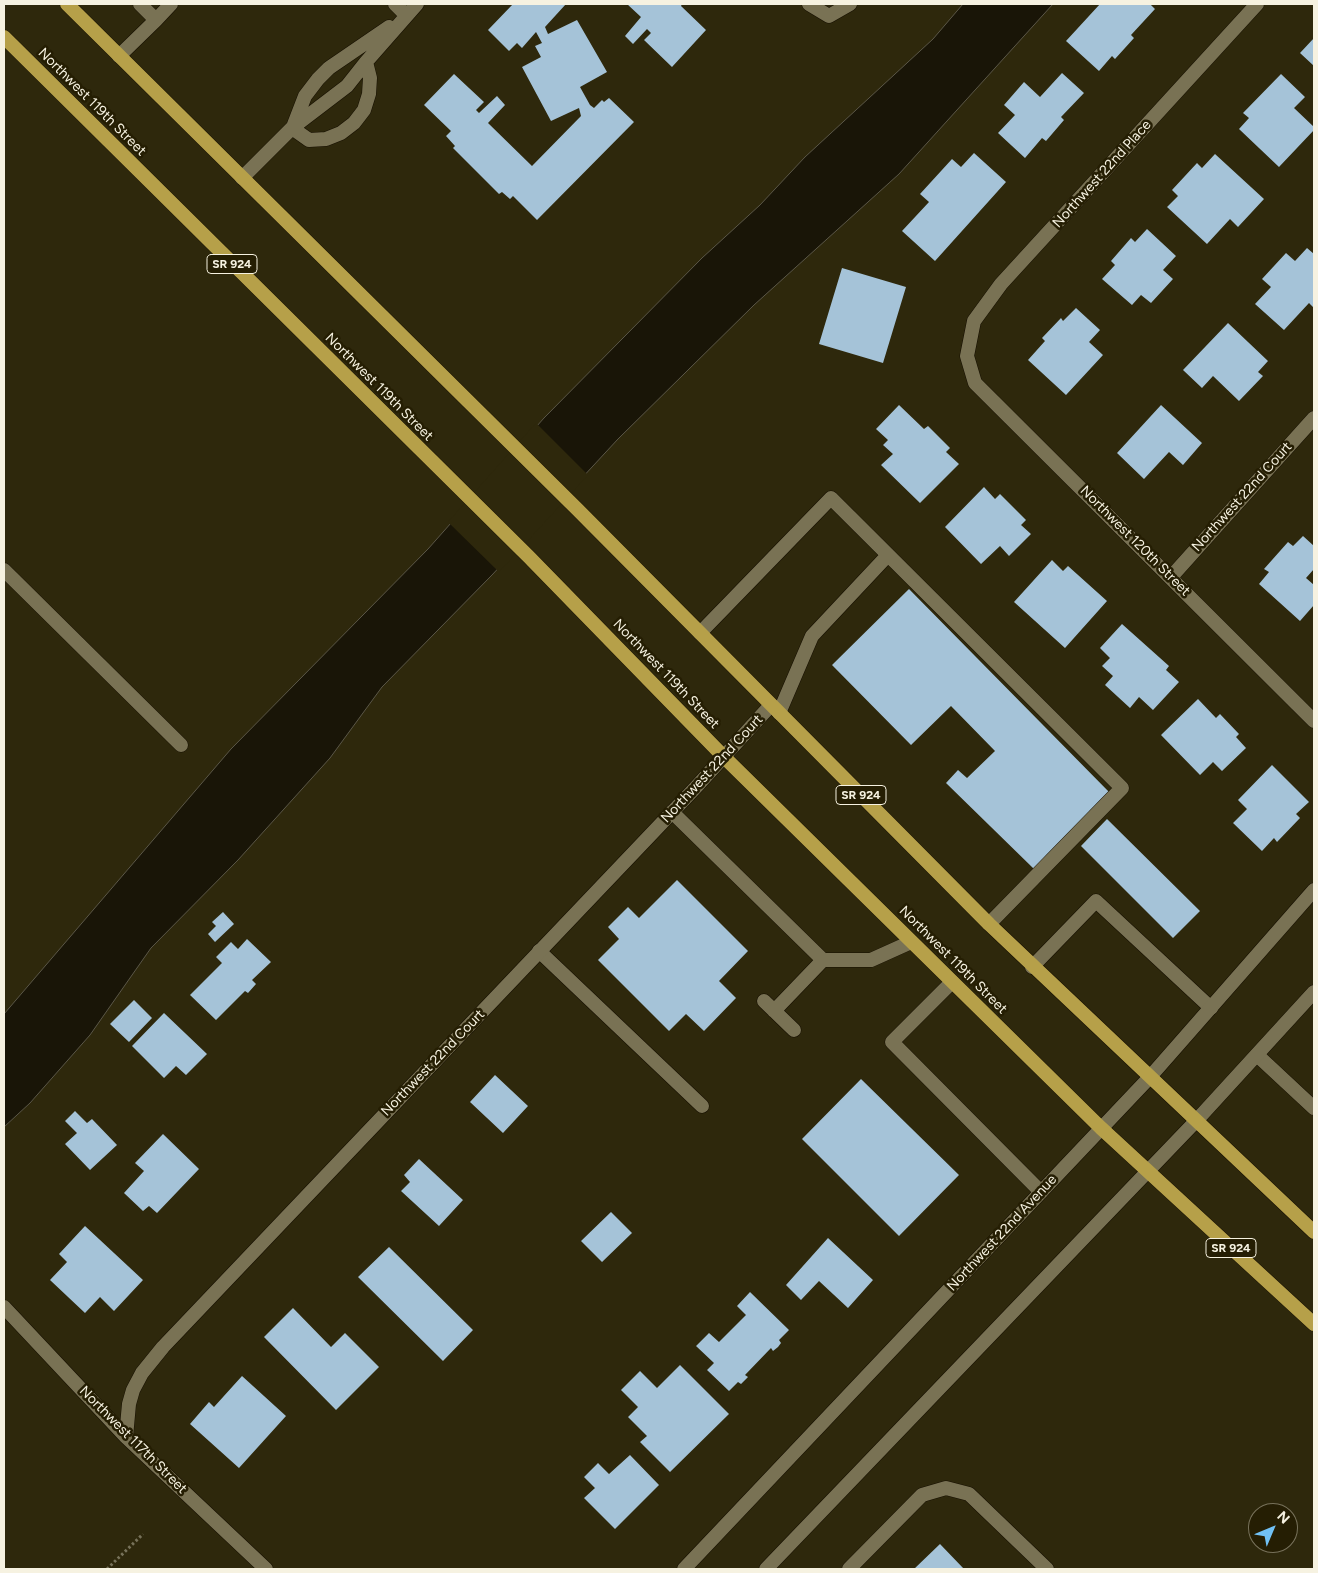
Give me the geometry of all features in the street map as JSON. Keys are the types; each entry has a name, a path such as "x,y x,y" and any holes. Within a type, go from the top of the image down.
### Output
{"highway":[{"name":"SR 924","path":"67,4 508,441 989,924 1149,1078 1314,1232"},
{"name":"Northwest 119th Street","path":"4,37 529,557 724,757 911,942 1101,1128 1314,1324"}],"street":[{"path":"140,4 156,20"},
{"path":"120,56 172,4"},
{"path":"395,4 406,15"},
{"path":"242,178 292,128 347,86 417,4"},
{"path":"809,4 829,16 850,4"},
{"name":"Northwest 22nd Place","path":"967,356 974,321 1001,284 1257,4"},
{"path":"292,128 305,96 329,68 406,15"},
{"path":"292,128 309,140 326,139 341,133 354,123 364,110 369,94 370,78 366,62"},
{"name":"Northwest 120th Street","path":"967,356 975,383 1314,721"},
{"name":"Northwest 22nd Court","path":"1170,577 1314,418"},
{"path":"700,633 831,498 1122,788 989,924"},
{"name":"Northwest 22nd Court","path":"126,1437 129,1404 133,1390 142,1373 163,1347 724,757 775,709 812,636 888,555"},
{"path":"4,570 182,745"},
{"path":"672,812 823,960 871,960 911,942"},
{"name":"Northwest 22nd Avenue","path":"684,1569 1149,1078 1314,890"},
{"path":"1032,966 1096,901 1211,1008"},
{"path":"540,951 702,1106"},
{"path":"774,1011 823,960"},
{"path":"952,982 892,1042 1041,1192"},
{"path":"766,1569 1148,1172 1314,992"},
{"path":"764,1001 794,1030"},
{"path":"1257,1055 1314,1108"},
{"name":"Northwest 117th Street","path":"4,1307 126,1437 266,1569"},
{"path":"849,1569 922,1495 946,1488 969,1494 1047,1569"}],"path":[{"path":"107,1569 143,1534"}],"shaded area":[{"path":"963,4 1053,4 899,174 754,305 618,439 492,575 382,687 330,758 238,860 151,948 90,1035 30,1103 4,1127 4,1014 231,749 428,549 544,418 702,258 760,205 805,157 933,39"}],"pier":[{"path":"536,423 588,475 499,572 448,522"}],"building":[{"path":"513,4 566,4 545,27 548,34 577,20 607,72 580,87 590,105 594,108 602,100 604,102 609,98 634,122 537,220 513,196 510,199 502,192 499,194 453,148 455,146 446,136 451,131 424,105 454,74 484,102 476,110 479,113 497,96 505,105 488,123 532,166 581,116 579,108 551,121 522,67 541,57 535,46 542,43 536,32 522,48 517,43 509,51 488,30"},
{"path":"627,4 682,4 681,6 706,30 672,67 644,40 651,33 647,29 633,44 625,36 641,17"},
{"path":"1100,4 1150,4 1155,9 1131,35 1134,38 1115,59 1112,56 1099,71 1066,41"},
{"path":"1314,38 1314,66 1300,53"},
{"path":"1062,73 1084,93 1061,117 1064,120 1046,141 1042,138 1025,158 998,133 1015,115 1004,105 1024,82 1040,97"},
{"path":"1281,74 1305,97 1294,108 1314,127 1314,130 1279,167 1239,129 1249,118 1243,113"},
{"path":"974,153 1006,182 935,261 902,231 929,202 920,194 952,159 961,167"},
{"path":"1215,154 1264,199 1238,227 1230,219 1207,244 1167,207 1178,196 1172,190 1197,163 1202,168"},
{"path":"1147,229 1176,256 1163,270 1173,279 1151,303 1141,295 1132,305 1102,279 1115,265 1111,261 1131,238 1135,242"},
{"path":"1307,248 1314,254 1314,308 1309,303 1284,330 1255,304 1271,287 1262,279 1286,253 1295,261"},
{"path":"842,268 906,287 883,363 819,344"},
{"path":"1076,308 1100,330 1089,342 1103,355 1066,395 1028,360 1045,341 1042,338 1061,318 1063,321"},
{"path":"1228,323 1268,361 1258,372 1263,376 1239,401 1213,376 1202,388 1183,370"},
{"path":"899,405 924,429 928,426 950,448 946,452 959,464 920,503 881,465 893,454 883,445 888,440 876,429"},
{"path":"1161,405 1202,443 1183,465 1169,452 1144,479 1117,453"},
{"path":"984,487 995,499 1000,494 1026,520 1021,525 1031,534 1009,556 1000,546 981,564 945,527"},
{"path":"1303,536 1314,546 1314,569 1306,578 1314,585 1314,605 1300,621 1259,584 1269,572 1264,569 1288,542 1293,546"},
{"path":"1052,560 1063,571 1068,566 1107,601 1065,648 1014,602"},
{"path":"909,589 1110,793 1034,869 946,783 958,770 967,778 995,751 951,706 911,745 832,665"},
{"path":"1122,624 1169,666 1166,670 1179,682 1153,710 1139,697 1130,708 1105,685 1113,676 1102,666 1110,658 1100,648"},
{"path":"1198,699 1216,718 1220,714 1239,734 1236,737 1246,748 1222,771 1213,762 1200,775 1161,735"},
{"path":"1272,765 1309,802 1296,814 1300,818 1277,842 1274,838 1262,851 1233,823 1247,809 1238,800"},
{"path":"1107,819 1200,911 1173,938 1081,846"},
{"path":"677,880 748,951 719,981 736,998 704,1031 686,1014 669,1031 598,960 619,939 608,927 628,907 639,918"},
{"path":"223,912 234,924 215,942 208,934 216,926 212,922"},
{"path":"247,939 271,962 252,980 256,984 248,993 245,991 216,1020 190,995 222,963 216,957 231,942 238,949"},
{"path":"134,1000 152,1018 129,1042 110,1024"},
{"path":"164,1013 207,1054 186,1075 176,1066 164,1078 132,1046"},
{"path":"495,1075 528,1106 503,1133 470,1102"},
{"path":"861,1079 959,1175 899,1236 802,1139"},
{"path":"75,1111 87,1123 92,1119 117,1145 90,1170 65,1144 77,1133 65,1121"},
{"path":"163,1134 199,1169 157,1213 149,1206 143,1211 124,1193 144,1171 135,1163"},
{"path":"419,1159 463,1200 439,1226 401,1191 410,1182 404,1175"},
{"path":"611,1212 632,1233 602,1262 581,1241"},
{"path":"85,1226 143,1280 114,1311 100,1297 85,1313 50,1280 67,1262 59,1254"},
{"path":"828,1238 873,1280 848,1308 819,1281 801,1300 786,1285"},
{"path":"389,1247 473,1330 443,1361 358,1277"},
{"path":"750,1292 789,1330 779,1340 781,1343 778,1347 773,1351 771,1348 745,1375 748,1377 741,1384 738,1382 729,1391 707,1370 714,1363 696,1346 709,1333 719,1342 746,1315 737,1306"},
{"path":"293,1308 331,1347 345,1333 379,1367 336,1410 264,1337"},
{"path":"680,1365 729,1414 670,1472 640,1442 647,1436 628,1417 638,1407 621,1390 640,1371 657,1388"},
{"path":"242,1376 286,1416 239,1468 190,1424 209,1402 214,1407"},
{"path":"630,1455 659,1485 615,1529 584,1498 595,1488 584,1477 598,1463 609,1474"},
{"path":"940,1544 964,1569 914,1569"}]}
